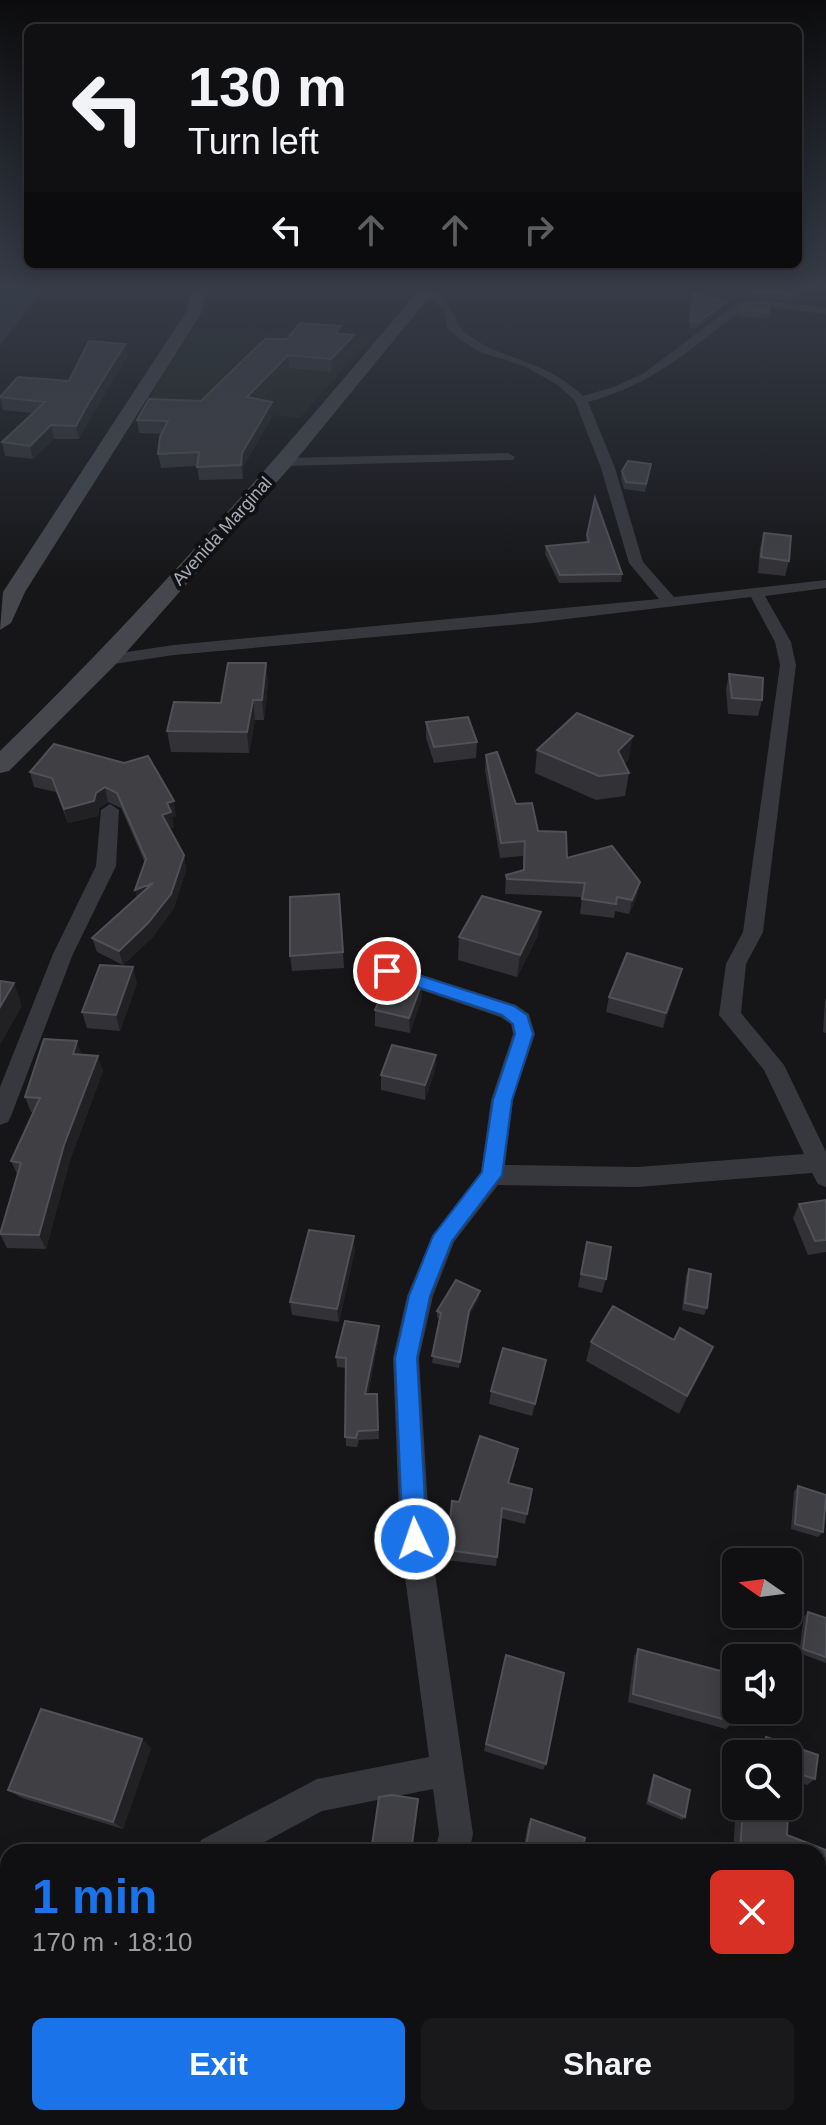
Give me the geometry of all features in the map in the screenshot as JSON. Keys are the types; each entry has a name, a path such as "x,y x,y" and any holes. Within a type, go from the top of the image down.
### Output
{"street":[{"path":"0,623 14,592 148,384"},
{"name":"Avenida Marginal","path":"0,765 107,660 284,462 348,384"},
{"path":"564,384 581,400 608,468 636,563 669,601"},
{"path":"581,400 630,384"},
{"path":"284,462 508,457"},
{"path":"107,660 174,650 757,595 826,584"},
{"path":"492,1175 638,1177 823,1170 773,1065 730,1015 736,964 753,932 788,665 783,642 757,595"},
{"path":"1,1110 63,954 106,866 110,810"},
{"path":"387,971 508,1011 521,1020 524,1034 502,1100 492,1175 444,1236 420,1296 406,1358 415,1539 456,1834 454,1844"},
{"path":"228,1844 317,1795 445,1770"}],"shaded area":[{"path":"157,384 330,384 300,418 146,404"}],"building":[{"path":"12,384 100,384 76,426 51,425 30,446 2,442 45,402 0,397"},
{"path":"218,384 260,384 247,397 272,402 242,453 241,465 197,467 199,452 158,454 160,437 168,421 137,420 149,399 201,401"},
{"path":"628,461 651,464 646,484 626,482 622,471"},
{"path":"595,498 622,574 560,575 546,546 589,542 587,535"},
{"path":"764,533 791,536 789,561 761,557"},
{"path":"228,663 266,663 262,700 253,700 247,732 167,731 174,702 221,703"},
{"path":"729,674 763,678 762,700 732,698"},
{"path":"577,713 633,736 618,751 629,773 599,776 537,750"},
{"path":"468,717 477,742 434,747 426,722"},
{"path":"54,744 124,763 148,756 174,801 167,803 171,812 162,815 184,855 171,894 148,923 119,951 92,938 153,883 135,890 146,859 117,793 105,787 96,793 94,801 64,809 52,778 30,772"},
{"path":"497,752 516,804 532,803 538,831 566,832 567,858 612,846 640,882 632,900 617,897 616,904 582,899 585,883 507,879 506,875 524,870 525,841 501,843 486,755"},
{"path":"339,894 343,952 290,956 290,897"},
{"path":"482,896 541,912 520,955 459,937"},
{"path":"627,953 682,969 666,1013 609,997"},
{"path":"100,965 133,967 116,1015 82,1012"},
{"path":"389,976 422,983 409,1018 375,1010"},
{"path":"0,981 14,983 0,1007"},
{"path":"44,1039 77,1041 73,1054 98,1056 64,1145 39,1235 0,1234 21,1163 11,1161 40,1098 25,1097"},
{"path":"392,1045 436,1055 425,1085 381,1075"},
{"path":"826,1200 826,1240 815,1241 799,1204"},
{"path":"309,1230 354,1236 337,1309 290,1302"},
{"path":"587,1242 611,1247 606,1279 581,1274"},
{"path":"689,1269 711,1274 707,1308 685,1303"},
{"path":"456,1280 480,1291 469,1311 460,1362 432,1356 441,1313 437,1311"},
{"path":"613,1306 674,1340 680,1328 713,1347 687,1396 591,1342"},
{"path":"345,1321 379,1326 365,1394 377,1394 378,1430 358,1431 356,1438 345,1437 346,1358 336,1357"},
{"path":"503,1348 546,1360 535,1404 491,1391"},
{"path":"480,1436 518,1449 508,1483 532,1489 527,1514 502,1508 497,1557 447,1550 452,1501 459,1502"},
{"path":"798,1486 826,1495 823,1532 795,1524"},
{"path":"808,1612 826,1618 826,1657 803,1649"},
{"path":"638,1649 722,1671 722,1719 633,1694"},
{"path":"506,1655 564,1673 546,1764 486,1744"},
{"path":"41,1709 142,1739 113,1822 8,1790"},
{"path":"802,1749 818,1755 815,1779 802,1775"},
{"path":"654,1775 690,1790 685,1817 649,1801"},
{"path":"392,1795 418,1799 412,1844 372,1844 379,1797"},
{"path":"531,1819 585,1838 584,1844 526,1844"},
{"path":"742,1820 788,1820 787,1835 810,1844 741,1844"}],"route":[{"path":"387,971 508,1011 521,1020 524,1034 502,1100 492,1175 444,1236 420,1296 406,1358 415,1539"}]}
